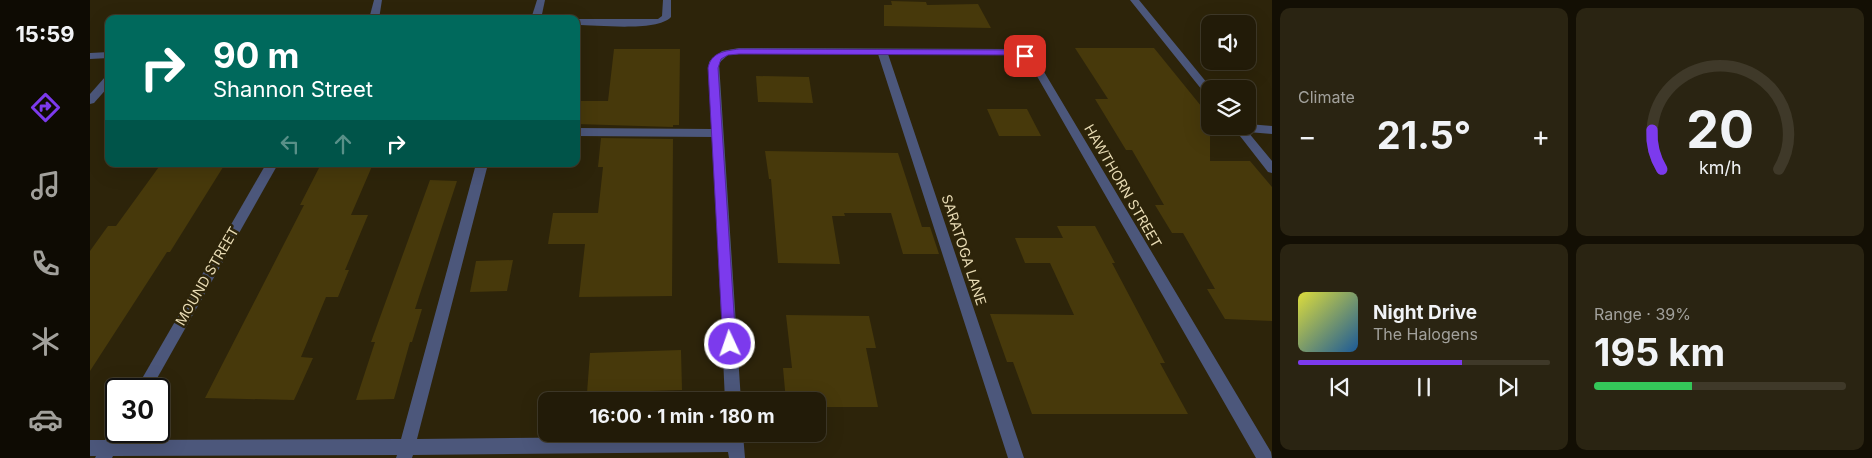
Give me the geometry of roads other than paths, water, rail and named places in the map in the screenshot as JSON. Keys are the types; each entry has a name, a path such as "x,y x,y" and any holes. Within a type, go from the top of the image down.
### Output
{"street":[{"path":"375,15 378,0"},
{"path":"537,15 541,0"},
{"path":"580,22 651,23 661,21 666,17 667,0"},
{"path":"1134,0 1201,81"},
{"name":"HAWTHORN STREET","path":"732,392 713,68 714,62 718,57 726,53 739,51 1013,52 1025,56 1034,62 1265,458"},
{"name":"SARATOGA LANE","path":"882,52 1016,458"},
{"path":"90,56 105,55"},
{"path":"90,101 105,84"},
{"path":"1256,128 1272,130"},
{"path":"580,132 717,133"},
{"path":"1245,135 1272,169"},
{"name":"MOUND STREET","path":"149,378 270,167"},
{"path":"405,453 481,167"},
{"path":"90,448 106,453 405,453 736,445"}]}
